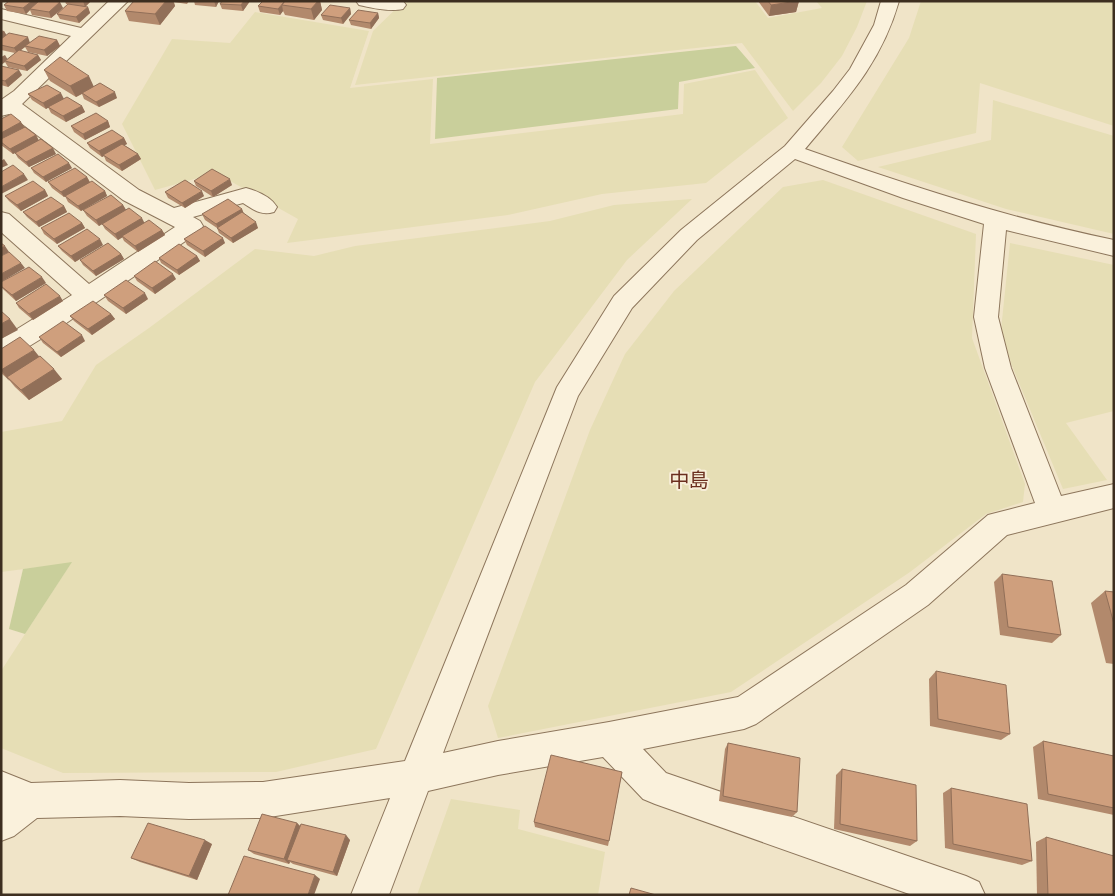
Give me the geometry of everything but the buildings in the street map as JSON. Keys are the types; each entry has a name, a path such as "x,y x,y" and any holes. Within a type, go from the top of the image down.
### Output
{"street":[{"path":"1,4 5,1"},
{"path":"1,351 88,296 192,226 132,195 8,100 119,1"},
{"path":"365,1 397,5"},
{"path":"370,895 566,394 623,302 689,235 792,151 859,71 883,25 890,1"},
{"path":"1,14 84,34"},
{"path":"792,151 882,185 996,219 1114,248"},
{"path":"172,216 246,195 266,207"},
{"path":"1,219 88,296"},
{"path":"996,219 986,317 998,368 1052,511"},
{"path":"1,822 16,795 188,802 263,800 416,777 498,758 609,739 744,712 917,595 998,524 1114,496"},
{"path":"609,739 655,787 966,895"}],"shaded area":[{"path":"404,1 755,1 768,18 822,8 816,1 867,1 857,27 842,56 821,83 793,111 742,43 355,85 373,31"},
{"path":"921,1 1114,2 1114,126 980,83 976,133 858,161 842,147 909,38"},
{"path":"255,12 369,31 350,88 433,79 430,144 683,114 684,84 755,70 788,118 706,183 602,194 508,215 287,243 298,219 216,173 155,190 122,124 172,39 230,43"},
{"path":"993,100 1114,136 1114,234 1006,209 878,167 991,140"},
{"path":"823,180 976,234 972,338 1025,484 1023,502 986,514 910,572 731,692 498,738 488,706 590,430 625,354 674,291 783,187"},
{"path":"692,199 627,260 535,382 376,749 276,772 63,773 1,748 1,671 71,563 1,572 1,432 62,421 96,365 255,249 314,256 355,246 550,221 614,205"},
{"path":"1010,243 1114,265 1114,411 1066,423 1107,480 1063,489 1012,366 1001,330"},
{"path":"451,799 520,810 518,829 605,852 598,895 417,895"}],"green space":[{"path":"736,46 755,68 679,82 678,109 435,139 437,78"},
{"path":"72,562 25,634 9,629 23,569"}],"district":[{"name":"中島","path":"689,481"}]}
